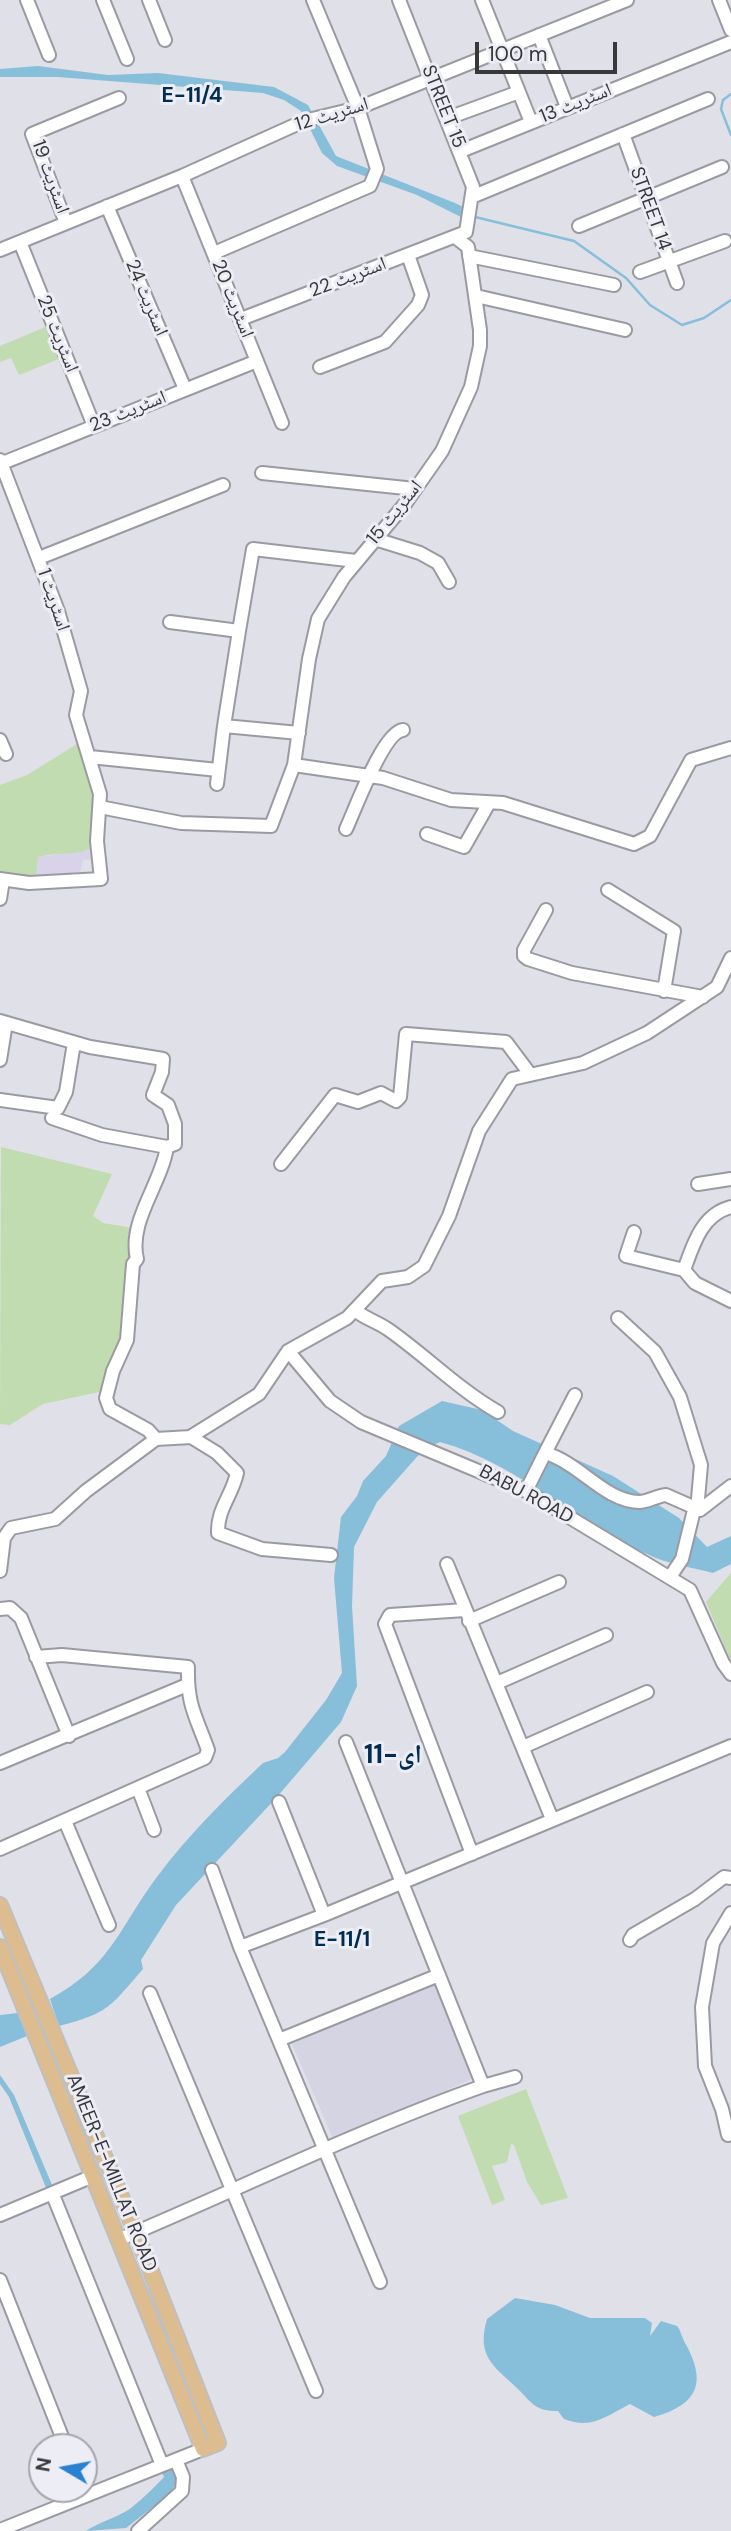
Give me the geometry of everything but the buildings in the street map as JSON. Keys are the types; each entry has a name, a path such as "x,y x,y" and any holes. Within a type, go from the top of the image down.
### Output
{"main road":[{"name":"AMEER-E-MILLAT ROAD","path":"0,1947 203,2448 218,2442 136,2233 1,1914"}],"street":[{"path":"27,0 49,55"},
{"path":"103,0 127,60"},
{"path":"149,0 165,40"},
{"path":"214,253 370,186 377,169 358,108 313,0"},
{"name":"STREET 15","path":"399,0 461,151 474,196 466,232 455,237"},
{"path":"482,0 531,122"},
{"name":"اسٹریٹ 12","path":"0,250 182,176 304,121 358,108 626,0"},
{"path":"719,0 731,30"},
{"path":"539,35 567,107"},
{"name":"اسٹریٹ 13","path":"461,151 731,43"},
{"path":"448,118 519,92"},
{"name":"اسٹریٹ 19","path":"66,223 31,138 35,132 119,98"},
{"path":"474,196 708,99"},
{"name":"STREET 14","path":"623,134 677,283"},
{"path":"579,226 722,167"},
{"name":"اسٹریٹ 20","path":"182,176 282,423"},
{"name":"اسٹریٹ 24","path":"107,206 185,389"},
{"name":"اسٹریٹ 22","path":"241,319 455,237"},
{"name":"اسٹریٹ 15","path":"100,807 181,823 271,826 294,765 309,659 318,619 356,561 415,489 448,440 471,387 480,346 476,296 466,243 455,237"},
{"path":"640,272 725,241"},
{"name":"اسٹریٹ 25","path":"20,242 93,426"},
{"path":"320,367 385,342 418,305 422,295 408,255"},
{"path":"469,256 614,285"},
{"path":"476,296 625,330"},
{"name":"اسٹریٹ 23","path":"1,462 257,361"},
{"name":"اسٹریٹ 1","path":"1,462 58,611 80,691 76,715 90,757 100,807 97,841 102,879 29,883 2,879"},
{"path":"262,473 415,489"},
{"path":"39,558 223,485"},
{"path":"375,539 420,553 438,563 449,582"},
{"path":"217,784 253,550 356,561"},
{"path":"170,622 239,631"},
{"path":"224,726 299,733"},
{"path":"346,829 369,776 393,735 403,730"},
{"path":"0,740 6,754"},
{"path":"294,765 369,776 431,791 451,800 503,803 572,823 614,840 634,844 650,836 691,760 731,748"},
{"path":"90,757 218,770"},
{"path":"427,834 464,847 489,803"},
{"path":"0,899 2,879"},
{"path":"608,890 674,931 664,991"},
{"path":"546,910 524,950 524,956 528,959 572,973 703,998"},
{"path":"0,1571 4,1538 11,1528 55,1519 86,1491 156,1439 190,1437 259,1394 288,1351 356,1311 382,1281 408,1277 424,1266 442,1234 465,1167 491,1109 512,1079 572,1066 647,1033 717,988 731,958"},
{"path":"0,1060 3,1022 74,1043 163,1057 162,1072 153,1094 168,1105 173,1119 175,1144 167,1147 102,1135 52,1118"},
{"path":"281,1164 335,1095 358,1102 381,1093 396,1101 400,1097 406,1034 506,1042 530,1074"},
{"path":"0,1100 58,1108 66,1092 74,1043"},
{"path":"156,1439 148,1430 110,1409 106,1398 128,1332 133,1264 137,1259 133,1243 143,1208 164,1163 167,1147"},
{"path":"698,1184 731,1179"},
{"path":"684,1270 696,1237 707,1221 718,1212 731,1207"},
{"path":"634,1232 626,1256 684,1270 695,1283 731,1301"},
{"path":"356,1311 369,1321 389,1330 468,1394 498,1412"},
{"path":"618,1318 655,1352 680,1397 702,1472 682,1559 670,1577"},
{"name":"BABU ROAD","path":"288,1351 330,1401 360,1422 526,1491 690,1590 723,1663 731,1674"},
{"path":"526,1491 575,1395"},
{"path":"190,1437 217,1453 237,1473 233,1489 218,1517 218,1533 262,1549 331,1555"},
{"path":"543,1457 573,1464 607,1491 623,1499 640,1502 666,1495 695,1510 706,1507 731,1486"},
{"path":"447,1564 552,1819"},
{"path":"472,1853 385,1625 390,1615 467,1615 559,1582"},
{"path":"3,1606 22,1618 69,1736"},
{"path":"497,1682 606,1635"},
{"path":"0,1849 207,1755 190,1709 188,1667 62,1655 36,1657"},
{"path":"0,1763 187,1685"},
{"path":"523,1747 647,1692"},
{"path":"346,1742 483,2086"},
{"path":"240,1947 324,1915 731,1746"},
{"path":"138,1788 154,1830"},
{"path":"279,1802 324,1915"},
{"path":"65,1821 109,1925"},
{"path":"212,1870 240,1947 380,2282"},
{"path":"630,1940 724,1877 731,1878"},
{"path":"728,2135 705,2066 702,2007 713,1943 731,1913"},
{"path":"279,2040 439,1975"},
{"path":"150,1993 316,2391"},
{"path":"120,2239 419,2109 515,2077"},
{"path":"0,2216 93,2176"},
{"path":"53,2195 162,2465"},
{"path":"0,2280 60,2433"},
{"path":"98,2488 203,2448"},
{"path":"138,2531 182,2491 183,2477 176,2460"},
{"path":"0,2529 61,2503"}],"shaded area":[{"path":"91,850 93,859 83,860 80,872 36,878 38,857"},
{"path":"435,1978 476,2077 334,2141 292,2044"}],"green space":[{"path":"48,326 61,358 19,375 11,358 0,362 0,346"},
{"path":"85,739 94,800 94,847 82,852 38,857 36,878 0,875 0,785 27,775"},
{"path":"1,1147 112,1174 93,1216 103,1223 133,1228 124,1321 104,1391 43,1404 10,1425 0,1424"},
{"path":"731,1573 731,1662 706,1602"},
{"path":"526,2089 568,2198 541,2205 527,2182 514,2145 511,2144 507,2162 492,2166 505,2200 492,2205 458,2116"}],"water":[{"path":"38,66 108,75 158,73 274,87 308,105 336,156 455,203 463,207 463,218 417,195 337,166 322,153 301,111 284,100 263,93 58,77 0,77 0,69"},
{"path":"442,1401 482,1410 513,1431 613,1476 679,1518 707,1547 731,1536 731,1564 713,1573 656,1558 601,1530 523,1480 469,1452 440,1442 423,1450 377,1502 354,1547 352,1606 357,1686 341,1722 277,1797 176,1905 141,1960 143,1969 123,1992 99,2012 59,2026 50,1999 71,1986 101,1959 181,1847 263,1763 278,1758 285,1752 326,1700 342,1673 334,1578 341,1517 357,1496 363,1481 386,1456 399,1426"},
{"path":"18,2013 27,2036 0,2047 0,2015"},
{"path":"0,2075 14,2095 55,2192 49,2195 9,2097 0,2084"},
{"path":"52,2206 178,2481 168,2495 126,2528 86,2531 131,2508 164,2477 123,2386"},
{"path":"515,2298 555,2305 590,2318 645,2318 652,2323 650,2336 661,2321 677,2326 695,2368 695,2389 690,2398 681,2405 654,2417 630,2404 606,2417 583,2423 564,2419 558,2411 537,2407 490,2362 484,2344 487,2319"}],"waterway":[{"path":"731,94 723,100 721,109 731,135"},
{"path":"471,216 574,241 626,278 650,305 682,325 704,318 731,300"}],"district":[{"name":"E-11/4","path":"192,96"},
{"name":"ای-11","path":"393,1756"},
{"name":"E-11/1","path":"342,1940"}]}
